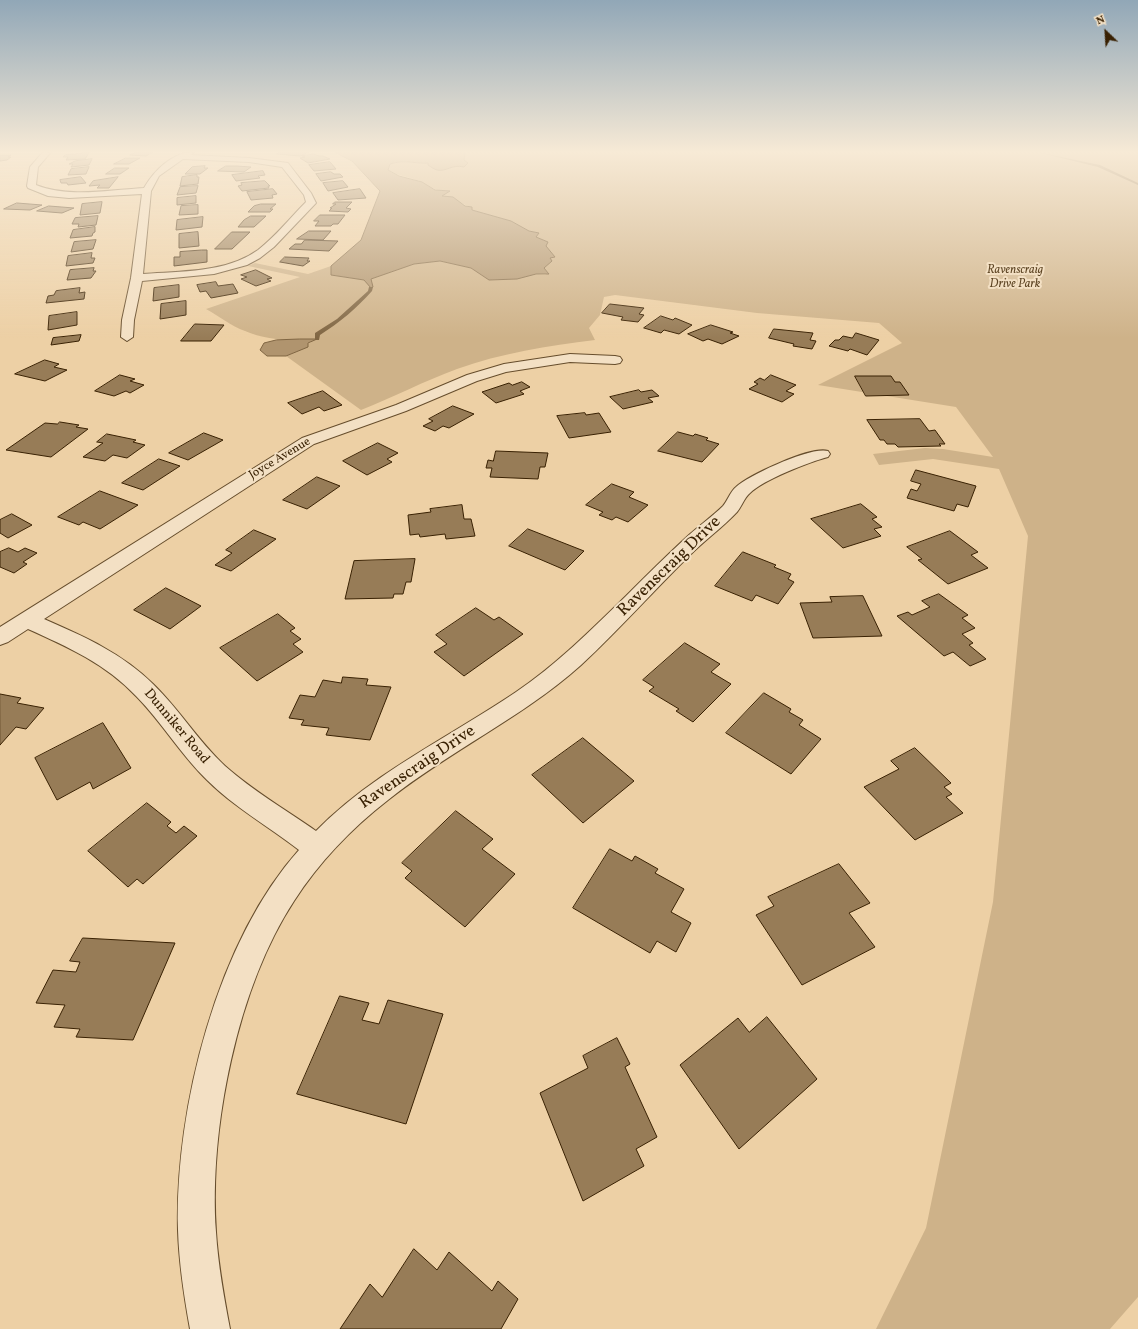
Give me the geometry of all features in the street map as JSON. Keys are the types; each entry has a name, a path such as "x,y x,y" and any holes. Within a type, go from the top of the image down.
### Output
{"street":[{"path":"127,337 128,320 137,278 144,214"},
{"path":"137,278 224,269 239,264 264,250 299,214"},
{"name":"Joyce Avenue","path":"0,637 308,441 395,411 472,378 504,368 570,358 615,360"},
{"name":"Ravenscraig Drive","path":"210,1329 202,1290 197,1231 198,1178 205,1112 230,1008 246,964 264,924 285,890 318,848 357,810 384,788 522,699 569,663 731,508 741,491 807,457 822,454"},
{"name":"Dunniker Road","path":"27,620 83,644 120,667 145,689 216,774 247,798 318,848"}],"green space":[{"name":"Ravenscraig Drive Park","path":"486,214 1138,214 1138,1297 1110,1329 876,1329 926,1228 993,902 1028,536 999,469 933,459 879,465 873,454 925,448 943,449 993,457 956,407 818,385 902,343 879,323 757,313 615,295 604,297 600,315 589,328 595,340 525,351 474,363 361,410 286,356 316,339 289,340 253,334 240,329 206,309 300,277 248,266 255,263 308,274 331,266 331,275 364,280 372,285 371,279 414,264 440,261 471,268 489,280 517,279 533,274 545,275 549,273 544,268 552,261 549,258 555,257 545,246 548,242 536,237 539,233 529,231 511,221"}],"shaded area":[{"path":"371,214 486,214 511,221 529,231 539,233 536,237 548,242 546,246 555,257 550,258 552,261 544,268 549,274 536,274 517,279 489,280 471,268 440,261 414,264 371,279 373,287 371,288 364,280 331,275 331,266 361,240"},
{"path":"317,339 308,343 308,347 286,356 267,356 260,350 264,343 276,340"}],"building":[{"path":"320,215 345,215 338,224 333,224 331,226 315,226 319,221 314,221"},
{"path":"98,216 96,225 78,227 79,224 72,224 75,218"},
{"path":"251,216 266,216 254,227 238,227 244,220"},
{"path":"203,217 202,227 176,230 177,220"},
{"path":"95,227 95,232 92,236 70,238 73,230"},
{"path":"309,231 331,231 323,240 297,239"},
{"path":"198,232 199,246 179,248 179,234"},
{"path":"232,232 250,232 232,249 215,249"},
{"path":"96,240 93,249 71,252 74,242"},
{"path":"305,240 338,241 329,251 289,249 295,244 301,244"},
{"path":"207,250 207,262 174,266 174,257 180,257 180,252"},
{"path":"92,253 91,258 95,258 93,263 66,266 68,256"},
{"path":"285,257 309,258 307,261 310,261 303,266 280,262"},
{"path":"94,268 93,271 96,271 91,278 67,280 70,270"},
{"path":"256,270 272,278 267,279 271,281 256,286 241,279 247,277 241,275"},
{"path":"216,282 218,286 233,284 238,293 211,298 206,291 200,292 197,285"},
{"path":"179,285 179,297 153,301 154,288"},
{"path":"80,288 79,293 85,292 84,299 46,303 48,296 54,295 56,291"},
{"path":"186,301 186,315 160,319 161,304"},
{"path":"610,304 644,308 639,314 644,315 638,322 621,320 623,317 602,313"},
{"path":"77,312 77,325 48,330 49,316"},
{"path":"661,316 673,320 675,318 692,325 679,334 664,330 661,333 644,328"},
{"path":"195,324 224,325 211,341 181,341"},
{"path":"711,325 733,332 730,333 739,336 722,344 708,339 703,341 688,334"},
{"path":"774,329 813,333 810,340 816,341 812,349 793,346 794,344 769,338"},
{"path":"856,333 879,340 867,355 850,349 848,351 829,346 835,340 839,340 843,336 852,338"},
{"path":"81,335 79,341 51,345 53,338"},
{"path":"45,360 59,364 54,367 67,370 45,381 15,374"},
{"path":"120,375 135,379 130,381 144,385 130,393 126,391 114,396 95,391"},
{"path":"771,375 796,385 786,391 794,394 782,402 749,389 758,384 754,382 760,378 764,380"},
{"path":"855,376 891,376 895,382 900,382 909,395 866,396"},
{"path":"522,382 530,387 520,391 524,394 496,403 482,392 509,383 512,385"},
{"path":"639,390 641,392 652,390 659,396 648,398 653,402 623,409 610,397"},
{"path":"323,391 342,405 324,411 319,407 302,414 288,403"},
{"path":"453,406 474,414 449,428 443,426 435,431 423,426 433,421 429,419"},
{"path":"585,413 586,415 599,413 611,432 569,438 557,416"},
{"path":"920,419 929,431 935,430 945,444 939,444 941,446 898,447 895,444 887,444 884,440 880,440 867,420"},
{"path":"60,422 79,425 76,427 88,429 51,457 6,450 45,423 57,424"},
{"path":"678,432 693,436 695,434 708,438 706,440 719,444 702,462 658,451"},
{"path":"204,433 223,440 188,460 169,453"},
{"path":"107,434 136,440 133,442 145,445 127,458 113,455 105,461 83,457 103,443 97,442"},
{"path":"378,443 398,453 387,459 392,462 367,475 343,461"},
{"path":"496,451 548,453 545,467 540,467 538,479 490,477 492,468 486,468 488,460 493,461"},
{"path":"159,459 180,466 143,490 122,483"},
{"path":"916,470 976,486 968,507 957,504 954,511 907,498 911,489 917,491 921,484 911,481"},
{"path":"317,477 340,486 307,509 283,500"},
{"path":"612,484 634,492 629,497 648,505 628,522 616,517 612,520 599,515 603,512 586,505"},
{"path":"100,491 138,505 100,529 83,522 79,525 58,517"},
{"path":"861,504 877,517 872,519 882,527 874,529 881,536 843,548 811,519"},
{"path":"462,505 464,519 471,519 475,536 446,539 445,534 420,537 419,534 410,535 408,515 431,512 430,509"},
{"path":"12,514 32,525 8,538 0,533 0,520"},
{"path":"528,529 584,551 565,570 509,546"},
{"path":"254,530 276,539 231,571 215,565 232,553 226,550"},
{"path":"950,531 978,552 971,555 988,568 948,584 918,560 922,559 907,547"},
{"path":"9,548 18,552 25,548 37,553 23,562 27,564 14,573 0,567 0,552"},
{"path":"743,552 776,565 774,567 791,574 788,579 794,582 778,604 756,595 752,601 715,586"},
{"path":"415,559 411,582 406,582 403,594 394,594 393,598 345,599 354,561"},
{"path":"166,588 201,606 170,629 134,610"},
{"path":"939,594 968,615 962,618 975,628 962,634 973,643 969,645 986,659 970,666 953,652 944,656 897,616 908,612 912,615 930,607 922,601"},
{"path":"863,596 882,636 813,638 800,603 832,602 830,597"},
{"path":"476,608 494,620 499,617 523,634 464,676 434,652 447,644 436,635"},
{"path":"278,614 295,628 290,631 301,639 293,644 303,652 257,681 220,648"},
{"path":"685,643 720,664 711,672 731,684 693,722 676,711 679,709 649,691 654,687 643,680"},
{"path":"343,677 368,679 366,685 391,687 370,740 326,735 329,728 301,725 304,720 289,718 300,695 315,697 323,680 341,683"},
{"path":"764,693 791,709 789,712 803,720 799,725 821,739 791,774 726,733"},
{"path":"0,694 21,698 17,703 44,708 26,729 16,727 0,745"},
{"path":"103,723 131,768 93,789 90,782 57,800 35,758"},
{"path":"583,738 634,781 583,823 532,775"},
{"path":"915,748 951,783 944,787 952,794 946,797 963,813 915,840 864,787 899,769 891,761"},
{"path":"147,803 171,822 167,826 176,833 184,826 197,836 143,884 137,879 128,887 88,851"},
{"path":"456,811 493,839 482,849 515,874 465,927 405,878 412,871 402,863"},
{"path":"610,849 632,861 635,856 658,869 655,873 684,889 671,912 691,923 676,952 657,941 650,953 573,908"},
{"path":"839,864 870,903 849,913 875,947 802,985 756,915 774,906 768,897"},
{"path":"83,938 175,943 133,1040 76,1037 80,1029 54,1027 65,1005 36,1003 53,970 76,972 80,962 70,961"},
{"path":"340,996 369,1003 362,1020 379,1024 388,1000 443,1014 406,1124 297,1094"},
{"path":"767,1017 817,1079 739,1149 680,1065 738,1018 749,1032"},
{"path":"617,1038 630,1064 625,1067 657,1137 636,1149 644,1166 583,1201 540,1093 588,1068 583,1056"},
{"path":"414,1249 437,1270 449,1252 492,1291 498,1281 518,1299 501,1329 340,1329 370,1284 382,1297"}],"waterway":[{"path":"317,339 317,334 345,315 370,291 371,288"}]}
